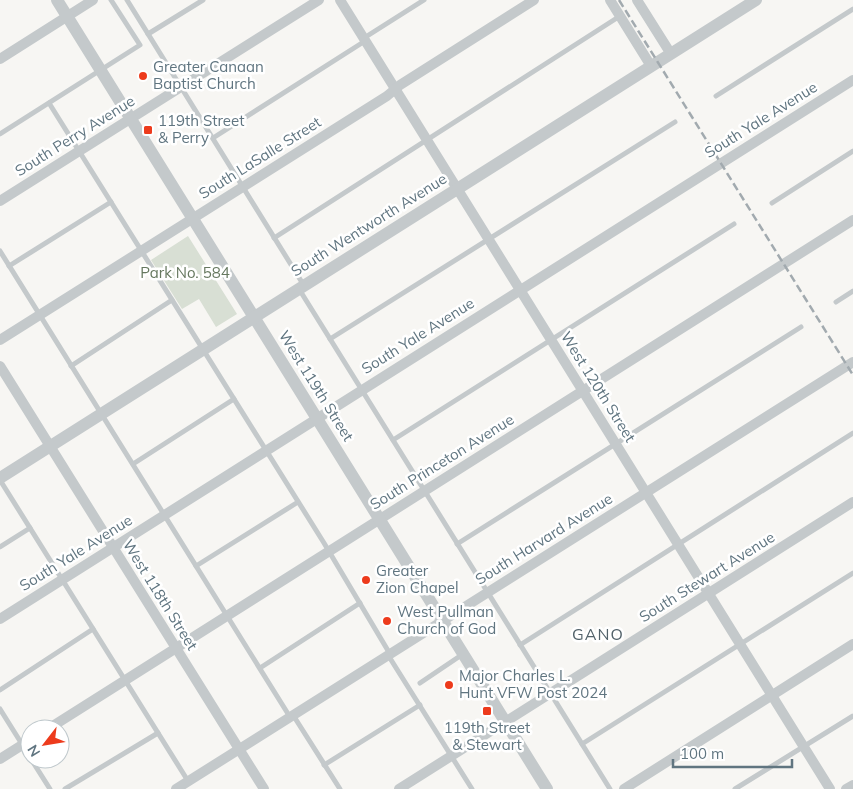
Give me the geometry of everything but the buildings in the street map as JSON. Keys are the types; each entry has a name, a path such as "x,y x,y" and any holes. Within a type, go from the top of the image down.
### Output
{"street":[{"name":"West 119th Street","path":"57,0 547,789"},
{"path":"0,59 93,0"},
{"name":"South Perry Avenue","path":"0,201 319,0"},
{"name":"West 120th Street","path":"340,0 830,789"},
{"name":"South LaSalle Street","path":"0,340 387,96 534,0"},
{"path":"610,0 651,66"},
{"name":"South Wentworth Avenue","path":"0,479 756,0"},
{"path":"640,1 671,54"},
{"name":"South Yale Avenue","path":"0,619 853,80"},
{"name":"South Princeton Avenue","path":"64,719 853,220"},
{"name":"South Harvard Avenue","path":"176,789 187,784 442,620 853,362"},
{"name":"West 118th Street","path":"0,366 264,789"},
{"name":"South Stewart Avenue","path":"398,789 853,502"},
{"path":"624,789 853,644"},
{"path":"0,759 20,747"},
{"path":"846,789 853,785"}],"lane":[{"path":"0,134 140,45 111,0"},
{"path":"127,0 274,238 330,339 610,789"},
{"path":"148,34 203,0"},
{"path":"213,138 424,0"},
{"path":"716,96 853,9"},
{"path":"274,238 620,16"},
{"path":"49,103 329,551 420,706 472,789"},
{"path":"330,339 675,122"},
{"path":"772,203 853,151"},
{"path":"9,266 111,202"},
{"path":"393,440 734,224"},
{"path":"0,252 227,616 340,789"},
{"path":"836,302 853,291"},
{"path":"71,366 172,300"},
{"path":"457,544 800,327"},
{"path":"132,464 234,399"},
{"path":"520,645 853,433"},
{"path":"0,479 158,733 187,784"},
{"path":"196,566 298,502"},
{"path":"0,546 30,528"},
{"path":"582,744 853,573"},
{"path":"260,668 360,603"},
{"path":"0,690 93,629"},
{"path":"420,682 464,654"},
{"path":"324,765 420,706"},
{"path":"0,709 20,735"},
{"path":"736,789 853,716"},
{"path":"65,789 158,733"},
{"path":"38,769 50,789"}],"green space":[{"name":"Park No. 584","path":"188,236 237,314 216,327 199,299 182,309 151,260"}],"railway":[{"path":"619,0 853,375"}],"place":[{"name":"Greater Canaan Baptist Church","path":"143,76"},
{"name":"119th Street & Perry","path":"148,130"},
{"name":"Greater Zion Chapel","path":"366,580"},
{"name":"West Pullman Church of God","path":"387,621"},
{"name":"Major Charles L. Hunt VFW Post 2024","path":"449,685"},
{"name":"119th Street & Stewart","path":"487,711"}],"district":[{"name":"GANO","path":"598,634"}]}
